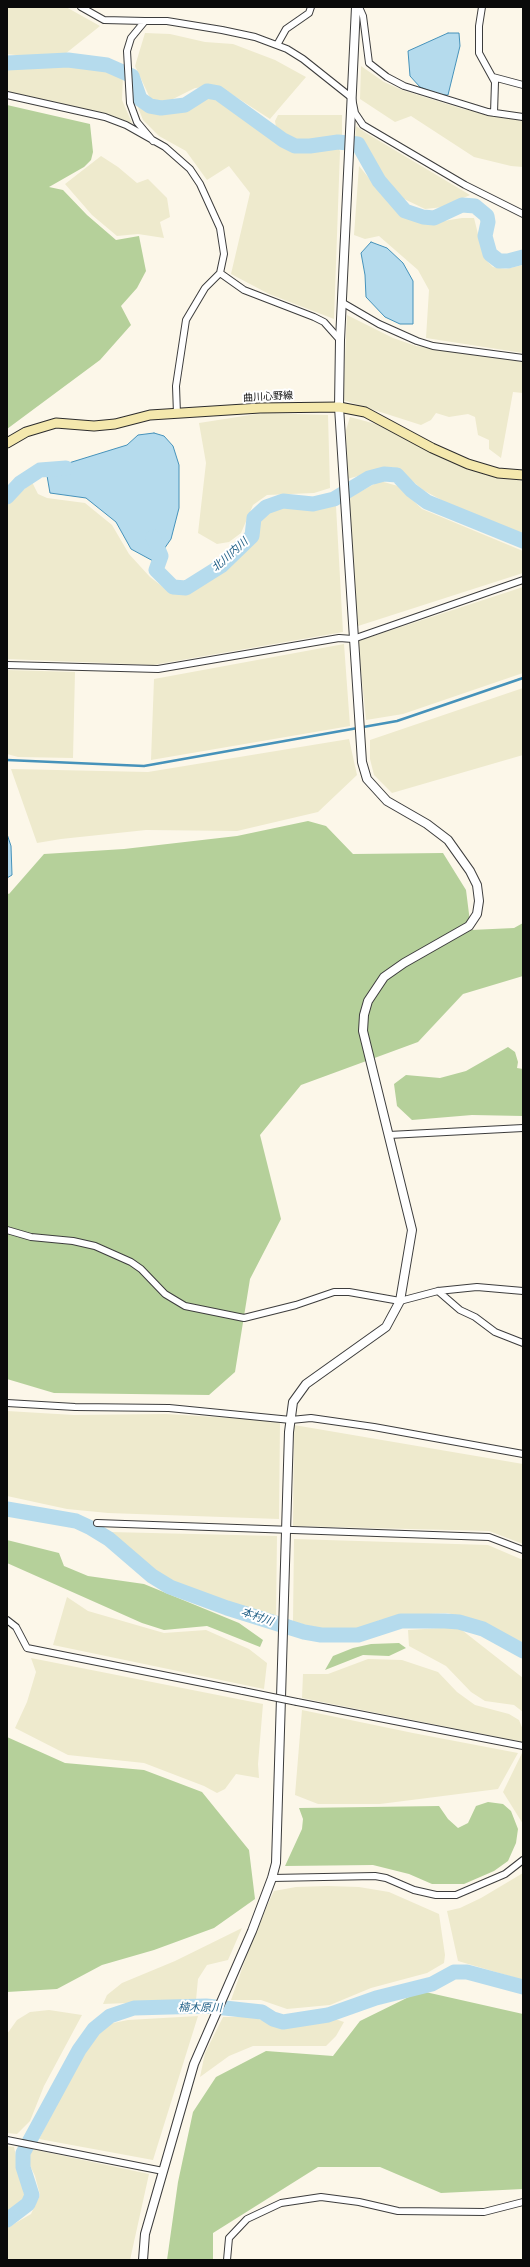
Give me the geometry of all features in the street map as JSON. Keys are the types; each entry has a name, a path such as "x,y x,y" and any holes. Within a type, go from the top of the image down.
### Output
{"main road":[{"name":"曲川心野線","path":"7,443 26,432 47,424 56,423 94,426 115,424 150,415 260,408 339,407 365,412 432,448 468,464 498,473 523,475"}],"street":[{"path":"81,7 104,20 167,21 222,30 255,37 277,44 303,59 352,98 355,113 363,125 465,185 523,214"},
{"path":"277,44 286,29 309,13 312,7"},
{"path":"143,2260 145,2234 194,2064 252,1931 272,1878 277,1847 291,1420 294,1402 306,1384 379,1333 391,1319 400,1301 412,1230 363,1031 364,1015 368,1001 384,977 410,959 469,926 477,914 479,901 477,885 470,871 448,840 427,824 387,801 367,779 362,762 339,407 340,340 358,7"},
{"path":"358,7 363,16 369,62 387,77 404,86 494,113 523,116"},
{"path":"482,7 479,53 495,82 494,113"},
{"path":"145,21 131,38 127,51 128,78 130,103 137,122 153,141"},
{"path":"493,77 523,85"},
{"path":"7,95 106,117 126,125 165,147 190,169 200,184 220,228 224,254 220,273 205,288 186,320 176,386 177,414"},
{"path":"220,273 244,290 324,322 340,340"},
{"path":"343,303 379,324 416,341 433,346 523,358"},
{"path":"7,665 158,669 339,638 353,639 523,580"},
{"path":"389,1135 523,1128"},
{"path":"7,1230 31,1237 72,1241 111,1252 141,1269 166,1294 185,1306 244,1318 296,1305 334,1292 349,1292 400,1301 438,1291 477,1287 523,1291"},
{"path":"438,1291 460,1310 481,1321 495,1332 523,1343"},
{"path":"7,1402 75,1407 169,1408 291,1420 311,1418 374,1427 523,1454"},
{"path":"97,1522 287,1531 489,1537 523,1550"},
{"path":"7,1620 16,1627 27,1648 523,1746"},
{"path":"272,1878 376,1876 436,1895 456,1895 505,1874 523,1860"},
{"path":"7,2140 163,2171"},
{"path":"227,2260 229,2238 248,2220 281,2203 321,2196 359,2202 398,2211 484,2212 523,2202"}],"shaded area":[{"path":"7,7 66,7 100,26 65,54 24,56 7,54"},
{"path":"145,33 170,34 205,42 233,44 275,60 306,77 270,119 219,86 195,88 169,101 160,102 150,98 135,66"},
{"path":"67,64 107,68 123,76 122,100 132,123 104,113 7,92 7,67"},
{"path":"361,66 384,82 402,90 463,109 523,121 523,167 511,166 474,157 411,116 395,122 360,99"},
{"path":"207,96 213,96 288,148 310,151 337,146 340,151 334,319 269,294 231,274 250,193 229,166 207,180 186,151 159,136 143,120 137,105 158,111 172,111 185,109"},
{"path":"278,115 342,115 342,136 312,141 299,140 282,134 276,127 275,121"},
{"path":"356,126 470,195 443,207 425,209 400,197 373,164 363,142 355,140"},
{"path":"101,156 118,167 137,183 148,179 167,198 170,217 160,222 164,238 138,234 117,236 92,215 65,184"},
{"path":"359,166 397,212 410,220 431,223 462,218 474,218 481,246 487,261 493,267 506,269 523,265 523,353 426,338 429,290 418,270 379,236 365,239 354,235"},
{"path":"347,315 393,338 416,346 523,362 523,393 513,392 501,458 489,449 489,440 478,435 475,417 468,414 449,417 436,413 431,420 421,425 343,400"},
{"path":"263,413 328,415 330,488 314,493 267,495 253,505 241,533 229,542 217,544 198,533 206,463 199,423"},
{"path":"350,417 376,424 468,468 523,481 523,534 456,508 423,490 398,469 392,467 347,479 346,430"},
{"path":"380,481 398,486 422,509 523,551 523,573 355,627 348,498"},
{"path":"32,482 38,494 47,498 85,503 112,525 129,554 150,577 167,590 180,593 194,591 239,558 256,540 259,520 266,512 280,506 336,506 343,632 153,665 7,659 7,505"},
{"path":"523,587 523,673 403,714 366,720 358,641"},
{"path":"344,644 350,726 151,760 154,679"},
{"path":"7,670 75,672 73,758 18,757 7,754"},
{"path":"523,688 523,755 392,793 374,775 370,759 370,740"},
{"path":"349,739 357,775 318,812 237,831 146,830 37,843 11,769 148,772"},
{"path":"7,1411 74,1415 166,1414 280,1421 279,1519 108,1513 67,1509 7,1496"},
{"path":"294,1425 523,1464 523,1544 489,1531 293,1526"},
{"path":"110,1532 277,1536 276,1617 227,1604 180,1585 147,1566"},
{"path":"294,1539 488,1545 523,1560 523,1645 473,1619 447,1613 407,1615 380,1620 359,1629 329,1630 293,1622"},
{"path":"67,1597 88,1611 164,1633 206,1630 249,1649 267,1663 264,1689 53,1645"},
{"path":"458,1627 523,1678 523,1712 514,1705 485,1701 471,1692 446,1666 409,1646 408,1630"},
{"path":"31,1658 263,1704 258,1764 259,1778 236,1774 225,1789 217,1793 204,1786 144,1763 68,1755 15,1728 27,1702 36,1672"},
{"path":"368,1659 402,1660 438,1672 457,1692 475,1705 509,1714 519,1720 523,1730 523,1742 302,1698 303,1674 328,1674"},
{"path":"302,1710 518,1753 498,1789 380,1804 318,1804 295,1795"},
{"path":"522,1753 523,1754 523,1824 503,1792"},
{"path":"523,1873 523,1980 458,1961 447,1911 460,1908 481,1898"},
{"path":"296,1887 359,1887 389,1892 439,1914 445,1955 444,1963 427,1973 371,1988 330,2005 287,2009 261,2000 231,2000 256,1929 274,1891"},
{"path":"242,1928 228,1960 207,1965 198,1979 196,2000 103,2004 107,1995 122,1983 175,1961"},
{"path":"49,2010 82,2015 44,2086 30,2121 17,2134 7,2133 7,2034 17,2020 30,2012"},
{"path":"198,2016 153,2160 39,2139 88,2045 108,2024 128,2020"},
{"path":"223,2017 254,2017 278,2027 327,2022 335,2019 344,2022 336,2036 326,2046 253,2046 229,2056 200,2077 205,2053"},
{"path":"7,2146 14,2147 25,2198 20,2206 7,2215"},
{"path":"31,2149 149,2174 130,2260 7,2260 7,2228 31,2214 40,2195 35,2176 27,2159"}],"green space":[{"path":"7,105 90,124 93,152 91,160 84,167 49,187 63,190 87,215 116,240 139,236 146,271 137,288 121,306 131,325 100,360 7,429"},
{"path":"308,821 326,826 353,854 443,853 466,890 471,930 514,928 523,923 523,976 463,994 418,1042 301,1085 260,1135 281,1219 250,1279 235,1372 209,1395 54,1393 7,1379 7,893 9,894 44,854 124,849 237,836"},
{"path":"508,1047 515,1052 518,1062 517,1068 523,1069 523,1116 472,1115 412,1120 397,1106 394,1084 406,1075 440,1078 466,1071"},
{"path":"7,1540 59,1553 64,1566 88,1576 144,1584 239,1623 263,1640 260,1647 207,1626 164,1630 142,1623 7,1563"},
{"path":"399,1643 406,1648 389,1656 363,1655 325,1670 333,1656 353,1648 371,1644"},
{"path":"7,1737 65,1763 144,1770 202,1792 249,1850 255,1899 214,1928 154,1950 102,1965 57,1989 7,1992"},
{"path":"488,1802 503,1804 511,1811 518,1829 516,1843 508,1861 494,1871 464,1884 432,1884 409,1874 373,1865 285,1866 302,1829 303,1819 299,1808 439,1806 448,1819 458,1828 468,1823 476,1806"},
{"path":"421,1991 523,2014 523,2189 441,2193 380,2167 318,2167 213,2233 213,2260 167,2260 178,2182 193,2112 216,2077 266,2051 333,2056 360,2021"}],"water":[{"path":"448,33 459,33 460,46 448,95 440,95 420,87 410,76 408,51"},
{"path":"371,242 387,248 403,263 413,281 413,324 400,324 385,317 366,297 365,275 361,253"},
{"path":"154,433 164,436 173,446 179,465 179,508 171,539 155,562 131,549 116,522 86,498 50,493 46,470 127,445 138,435"},
{"path":"7,834 11,846 12,875 7,878"}],"waterway":[{"path":"7,63 68,60 107,65 132,76 140,99 150,106 161,108 185,105 207,91 218,93 283,140 295,146 310,146 338,142 358,144 379,181 405,211 423,217 434,218 462,205 475,206 487,216 488,222 485,236 490,254 499,261 508,261 523,257"},
{"name":"北川内川","path":"7,497 20,483 40,470 66,468"},
{"name":"北川内川","path":"153,537 161,556 156,570 173,587 186,588 221,566 252,536 254,518 266,507 283,501 313,504 334,499 369,478 384,474 397,475 411,490 427,502 523,541"},
{"path":"7,760 144,766 397,721 523,678"},
{"name":"本村川","path":"7,1509 76,1521 109,1539 152,1576 170,1587 227,1608 304,1632 321,1635 358,1635 401,1621 459,1622 483,1629 523,1651"},
{"name":"楠木原川","path":"7,2220 28,2204 32,2195 23,2167 23,2153 79,2050 94,2029 110,2016 134,2008 206,2006 262,2012 273,2019 283,2022 328,2015 376,1998 432,1984 454,1972 467,1972 523,1987"}]}
